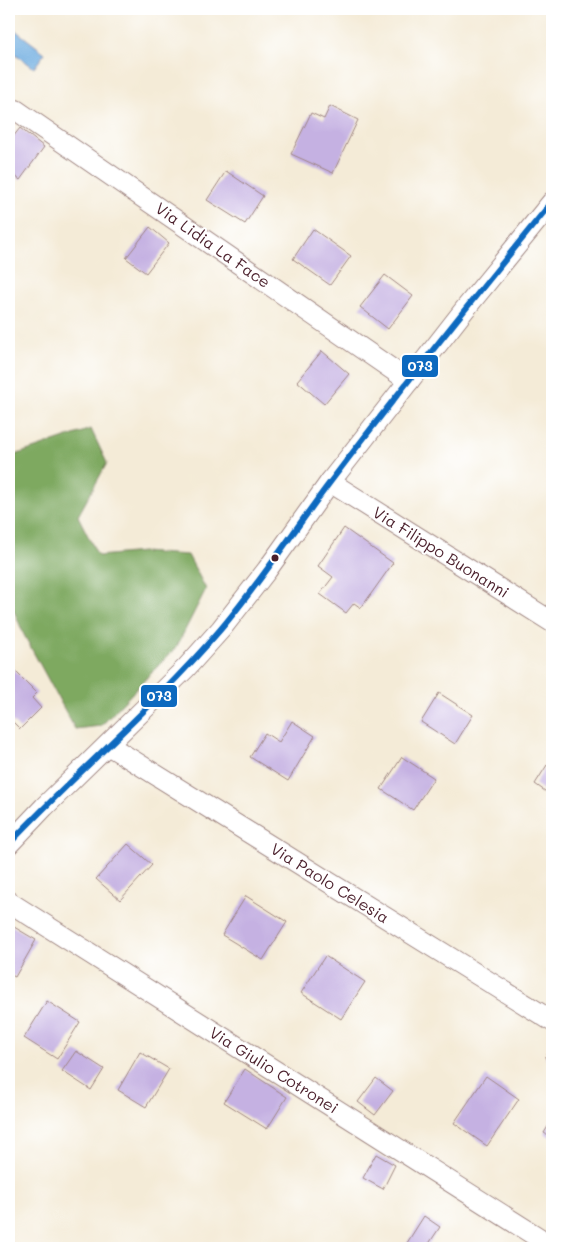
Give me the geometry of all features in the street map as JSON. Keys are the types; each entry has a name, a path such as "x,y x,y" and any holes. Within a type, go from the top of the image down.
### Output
{"street":[{"name":"Via Lidia La Face","path":"16,110 409,381"},
{"path":"9,844 44,807 186,668 220,629 267,570 330,482 552,202"},
{"name":"Via Filippo Buonanni","path":"330,482 552,622"},
{"name":"Via Paolo Celesia","path":"108,745 552,1022"},
{"name":"Via Giulio Cotronei","path":"9,902 539,1238"}],"green space":[{"path":"91,429 107,463 78,516 98,556 142,552 188,555 206,589 177,646 101,726 75,729 24,635 9,599 9,457"}],"water":[{"path":"15,30 45,53 34,68 9,49 9,39"}],"building":[{"path":"330,106 358,120 333,173 291,154 311,113 324,119"},
{"path":"20,128 44,147 20,180 9,171 9,142"},
{"path":"226,171 263,196 245,224 207,200"},
{"path":"150,227 169,243 146,273 126,258"},
{"path":"313,229 351,256 330,285 293,259"},
{"path":"385,275 413,296 388,329 360,307"},
{"path":"322,351 349,374 324,404 297,381"},
{"path":"344,528 393,563 361,608 354,603 346,613 320,594 333,577 318,566"},
{"path":"9,665 37,693 32,698 41,708 20,729 9,718"},
{"path":"439,693 473,715 455,744 421,722"},
{"path":"292,721 315,736 288,781 250,757 265,733 279,742"},
{"path":"402,757 434,778 413,810 381,789"},
{"path":"547,765 552,768 552,796 535,784"},
{"path":"128,844 152,865 120,900 96,879"},
{"path":"246,896 287,922 263,960 222,935"},
{"path":"9,924 36,940 15,977 9,974"},
{"path":"325,956 365,982 341,1019 301,993"},
{"path":"47,1001 80,1022 57,1059 24,1038"},
{"path":"552,1046 552,1063 545,1058"},
{"path":"76,1051 104,1069 91,1090 62,1071"},
{"path":"140,1052 169,1069 146,1107 118,1090"},
{"path":"245,1069 287,1097 267,1129 224,1102"},
{"path":"486,1076 519,1099 487,1146 454,1123"},
{"path":"376,1078 393,1091 375,1115 358,1102"},
{"path":"552,1120 552,1138 544,1133"},
{"path":"376,1154 395,1165 383,1189 363,1178"},
{"path":"424,1216 440,1227 426,1248 409,1248 405,1246"}],"transit line":[{"name":"073","path":"9,844 143,712 220,630 249,594 385,410 552,202"}]}
